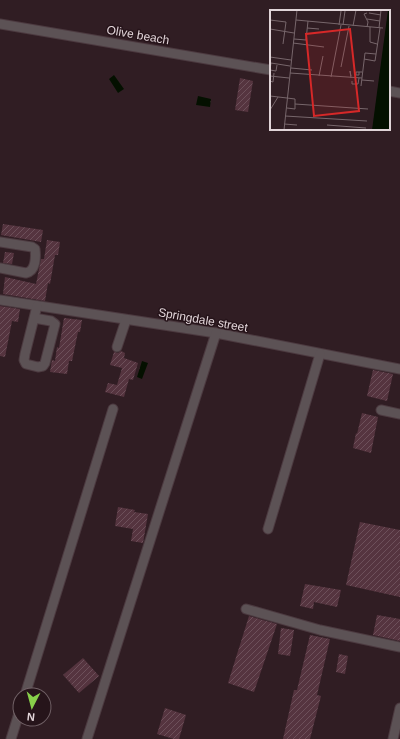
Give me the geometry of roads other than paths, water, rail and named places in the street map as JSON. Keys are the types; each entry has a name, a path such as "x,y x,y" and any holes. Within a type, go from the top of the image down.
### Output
{"street":[{"name":"Olive beach","path":"0,24 270,70"},
{"path":"390,91 400,93"},
{"path":"0,242 32,247 35,249 36,253 33,269 30,272 26,273 0,268"},
{"name":"Springdale street","path":"0,300 216,333 400,369"},
{"path":"34,318 51,321 55,324 43,366 26,364 24,360 34,318 37,306"},
{"path":"117,346 126,320"},
{"path":"87,739 216,333"},
{"path":"268,529 320,354"},
{"path":"27,687 113,409"},
{"path":"381,410 400,414"},
{"path":"246,609 320,630 400,647"},
{"path":"393,739 400,708"},
{"path":"11,739 15,727"}],"water":[{"path":"114,75 124,89 118,93 109,79"},
{"path":"198,96 211,99 210,107 196,105"},
{"path":"142,361 148,363 142,379 137,377"}]}
